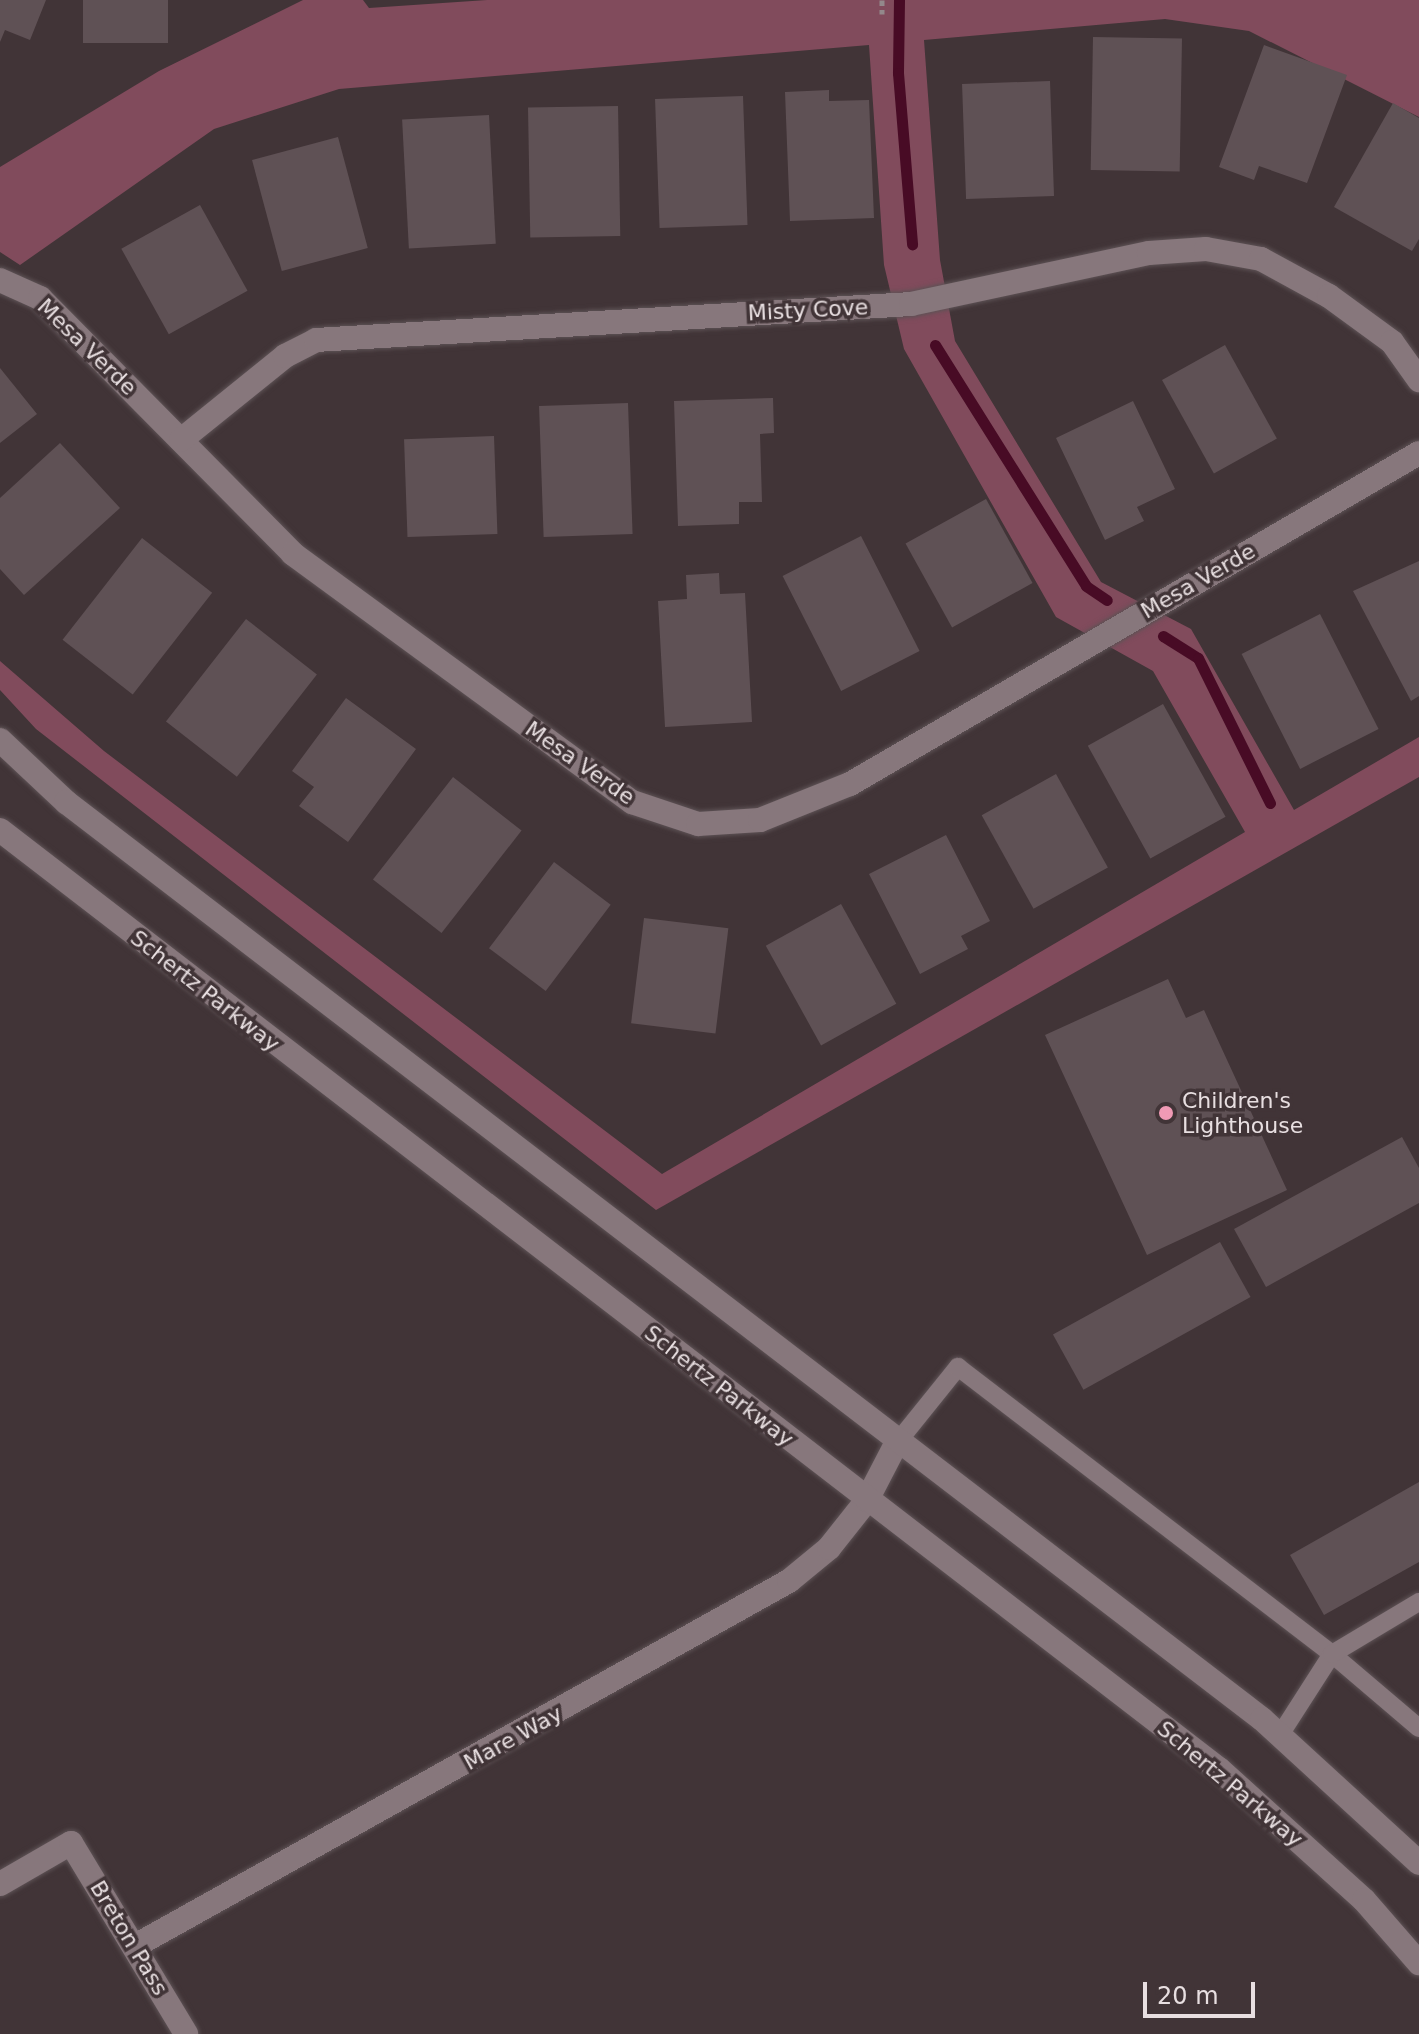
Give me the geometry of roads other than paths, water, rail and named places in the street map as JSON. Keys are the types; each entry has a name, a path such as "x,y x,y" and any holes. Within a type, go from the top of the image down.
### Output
{"street":[{"name":"Misty Cove","path":"181,440 285,356 316,340 911,304 1149,253 1206,249 1261,259 1329,296 1392,342 1419,380"},
{"name":"Mesa Verde","path":"0,280 40,298 318,573 632,802 698,824 760,820 850,784 1419,453"},
{"path":"0,740 66,802 896,1444 1280,1735 1419,1863"},
{"name":"Schertz Parkway","path":"0,830 1219,1769 1364,1900 1419,1963"},
{"name":"Mare Way","path":"135,1946 789,1581 829,1548 867,1500 896,1444"},
{"name":"Breton Pass","path":"0,1884 71,1843 186,2034"}],"lane":[{"path":"896,1444 958,1367 1332,1654 1419,1728"},
{"path":"1280,1735 1332,1654 1419,1602"}],"waterway":[{"path":"899,0 898,73 912,244"},
{"path":"935,345 1086,586 1107,600"},
{"path":"1163,636 1198,658 1270,803"}],"place":[{"name":"Children's Lighthouse","path":"1166,1113"}]}
